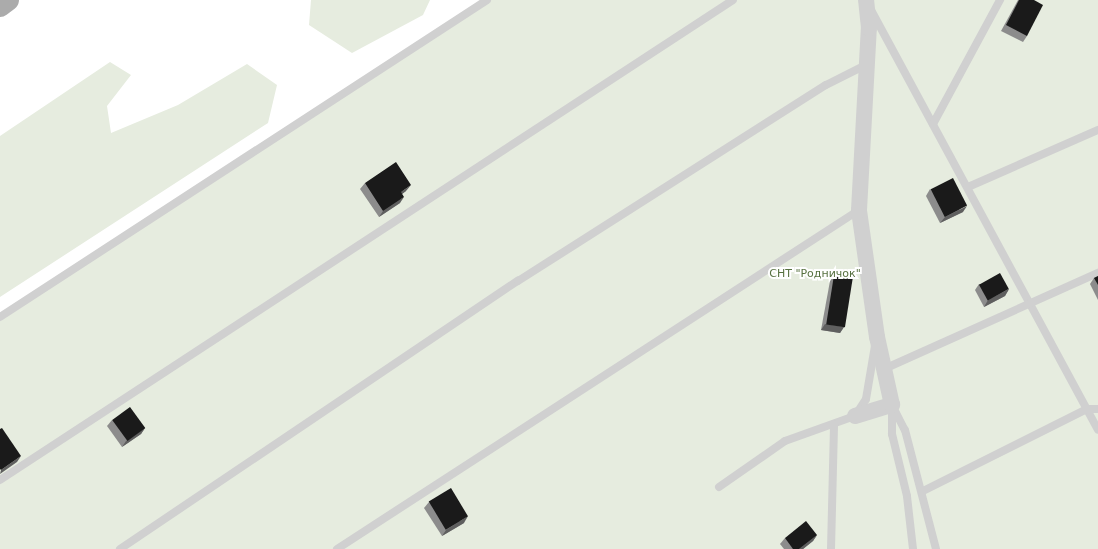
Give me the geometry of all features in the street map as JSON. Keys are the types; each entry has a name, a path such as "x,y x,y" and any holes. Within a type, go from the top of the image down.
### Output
{"main road":[{"path":"0,6 8,0"}],"street":[{"path":"855,416 892,405 876,337 859,210 864,66 869,28 866,0"}],"lane":[{"path":"0,318 487,0"},
{"path":"0,480 733,0"},
{"path":"866,0 932,124 968,187 1029,305 1098,430"},
{"path":"932,124 1000,0"},
{"path":"120,549 518,281 826,85 864,66"},
{"path":"968,187 1098,130"},
{"path":"337,549 859,210"},
{"path":"884,369 1098,273"},
{"path":"719,487 785,441 855,416 866,399 876,337"},
{"path":"892,405 905,430 936,549"},
{"path":"892,405 892,434 907,496 913,549"},
{"path":"922,491 1087,409 1098,410"},
{"path":"831,549 834,424"}],"green space":[{"path":"311,0 430,0 423,15 352,53 309,25"},
{"name":"СНТ \"Родничок\"","path":"481,0 1098,0 1098,549 0,549 0,314"},
{"path":"110,62 131,75 107,106 111,133 178,105 247,64 277,85 268,123 0,297 0,136"}],"building":[{"path":"1019,0 1034,0 1043,5 1027,36 1006,25"},
{"path":"396,162 411,185 401,192 404,197 383,211 365,183"},
{"path":"953,178 967,206 945,217 931,189"},
{"path":"1000,273 1009,289 988,300 979,285"},
{"path":"834,275 853,278 845,327 826,324"},
{"path":"1098,276 1098,285 1094,278"},
{"path":"130,407 145,428 127,441 112,420"},
{"path":"2,428 21,456 1,470 0,429"},
{"path":"451,488 468,516 446,530 429,501"},
{"path":"806,521 817,535 799,549 793,549 785,538"}]}
